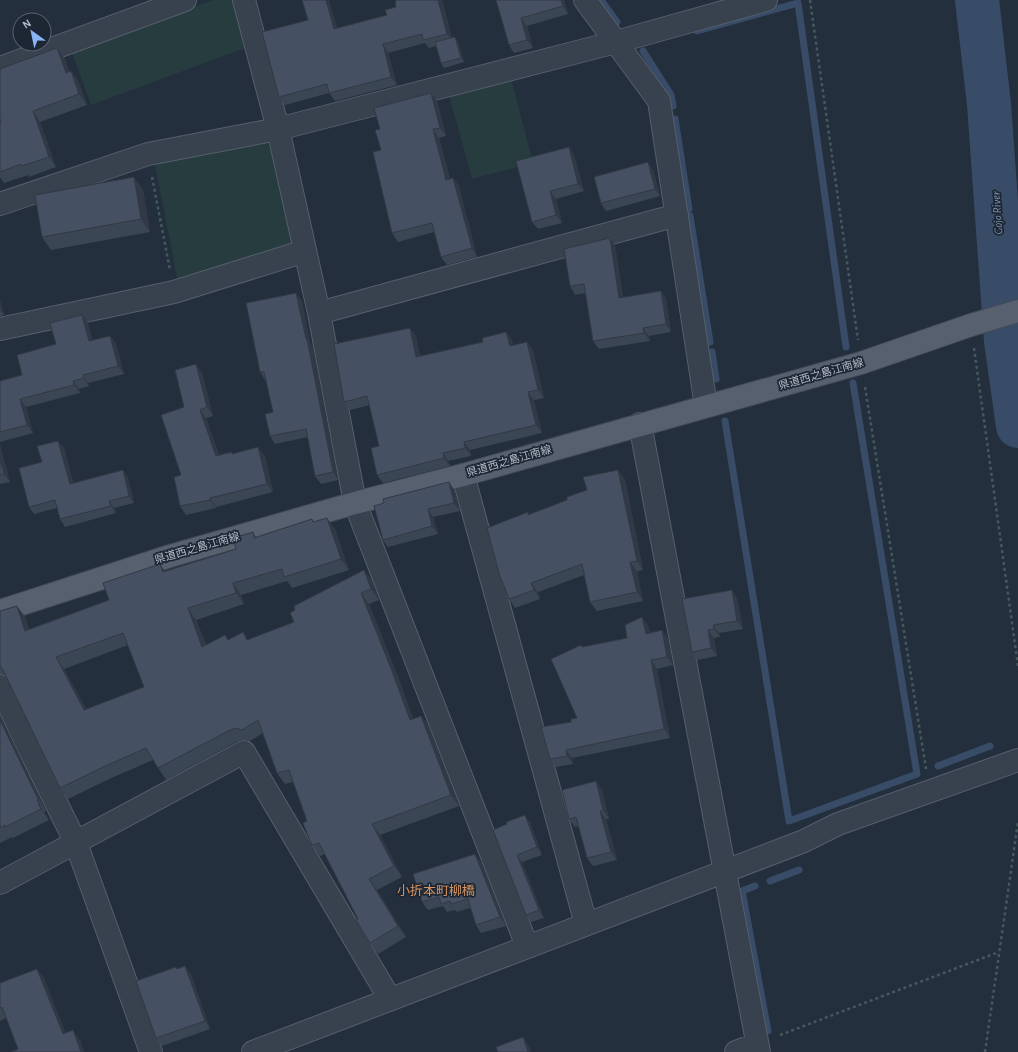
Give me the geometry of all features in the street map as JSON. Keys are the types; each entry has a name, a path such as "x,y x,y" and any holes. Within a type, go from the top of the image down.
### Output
{"main road":[{"name":"県道西之島江南線","path":"0,610 146,562 861,363 1018,311"}],"street":[{"path":"0,68 185,0"},
{"path":"244,0 278,129 319,313 355,503 527,946"},
{"path":"585,0 659,101 706,406"},
{"path":"0,204 148,154 278,129 616,42 766,0"},
{"path":"319,313 677,214"},
{"path":"0,329 174,292 305,251"},
{"path":"640,424 758,1048 736,1052"},
{"path":"463,474 586,924"},
{"path":"0,686 76,843 151,1052"},
{"path":"0,883 244,752 390,999"},
{"path":"253,1052 804,841 838,824 1018,760"}],"path":[{"path":"810,0 861,363 929,791"},
{"path":"148,154 174,292"},
{"path":"976,324 1018,666"},
{"path":"985,1052 1018,822"},
{"path":"758,1048 999,952"}],"green space":[{"path":"213,0 236,0 248,47 91,105 72,52"},
{"path":"511,78 533,163 472,179 449,95"},
{"path":"264,142 274,148 295,240 288,250 178,283 155,164"}],"building":[{"path":"302,0 326,0 334,29 387,15 385,10 396,7 395,1 397,0 438,0 447,34 423,40 422,34 383,44 391,77 329,93 327,84 279,97 262,32 308,20"},
{"path":"496,0 561,0 563,6 521,18 527,40 509,45"},
{"path":"455,37 461,58 441,63 435,42"},
{"path":"57,48 66,73 71,71 79,94 33,111 49,157 22,166 21,164 0,172 0,69 46,52 52,52 52,50"},
{"path":"431,93 440,128 433,129 446,180 453,178 472,248 441,257 432,223 392,233 373,152 381,150 375,130 380,129 374,108"},
{"path":"569,147 578,184 550,191 556,215 532,222 516,161"},
{"path":"648,162 655,189 601,203 594,177"},
{"path":"134,177 141,219 42,237 35,195"},
{"path":"610,238 619,298 661,291 666,324 643,328 644,333 593,341 584,284 570,286 564,249"},
{"path":"296,293 307,339 333,472 315,476 306,429 270,436 265,414 273,412 264,372 260,372 246,303"},
{"path":"82,315 89,341 110,336 118,366 83,375 84,378 73,381 74,385 20,399 27,425 0,432 0,381 22,375 17,355 56,344 50,323"},
{"path":"410,328 416,357 483,342 482,338 506,332 510,346 527,342 538,390 528,392 536,425 464,442 465,448 443,453 444,458 377,475 371,448 379,446 367,396 344,402 334,344"},
{"path":"196,364 207,407 200,410 216,456 232,452 232,454 258,447 267,484 210,498 210,500 180,506 174,477 181,475 161,415 184,407 175,370"},
{"path":"58,441 70,484 123,470 129,496 109,501 111,506 60,519 55,500 29,507 19,468 42,462 37,446"},
{"path":"0,459 4,474 0,475"},
{"path":"618,470 637,561 630,562 637,592 590,602 582,564 531,583 534,590 509,599 499,573 487,528 528,512 528,515 567,500 567,497 587,490 583,477"},
{"path":"449,482 454,503 428,509 432,526 383,540 374,506 384,503 383,499"},
{"path":"327,518 341,559 284,577 282,569 233,583 236,593 188,608 202,647 225,635 228,640 243,632 247,640 294,622 290,613 295,610 294,606 364,570 371,589 361,593 410,720 421,716 451,795 372,824 394,866 369,879 398,926 370,943 356,920 358,919 319,843 312,845 303,823 307,821 289,770 277,773 258,720 242,730 236,728 230,730 158,768 146,748 60,788 0,666 0,611 17,606 25,631 109,600 103,583 160,564 163,572 236,549 233,538 253,532 254,538 312,519 313,522","holes":["123,633 144,687 84,710 56,657"]},
{"path":"732,590 737,621 713,625 714,629 708,630 711,648 692,652 682,599"},
{"path":"642,617 646,634 662,630 667,657 651,660 664,729 566,750 567,756 550,759 541,727 571,722 571,719 577,718 551,659 581,645 582,647 627,638 625,625"},
{"path":"0,720 38,799 37,800 41,809 0,828"},
{"path":"596,781 603,810 600,811 611,852 587,858 576,817 569,819 562,790"},
{"path":"525,815 537,847 517,855 539,910 526,915 493,830 507,824 506,822"},
{"path":"475,854 500,917 476,925 468,899 451,904 450,901 441,904 439,897 422,902 413,874"},
{"path":"185,966 205,1021 156,1038 136,981 176,967 177,969"},
{"path":"37,969 63,1034 73,1030 81,1052 11,1052 18,1049 2,1007 0,1008 0,983"},
{"path":"523,1037 528,1052 498,1052 496,1047"}],"waterway":[{"path":"601,0 617,22"},
{"name":"Gojo River","path":"977,0 989,104 1006,341 1018,426"},
{"path":"697,31 798,3 846,347"},
{"path":"643,51 671,95 673,106"},
{"path":"675,119 689,209"},
{"path":"690,216 710,342"},
{"path":"712,352 716,379"},
{"path":"725,421 789,821 917,774 853,383"},
{"path":"938,766 990,746"},
{"path":"770,881 799,870"},
{"path":"755,886 742,891 768,1031"}],"district":[{"name":"小折本町柳橋","path":"436,891"}]}
